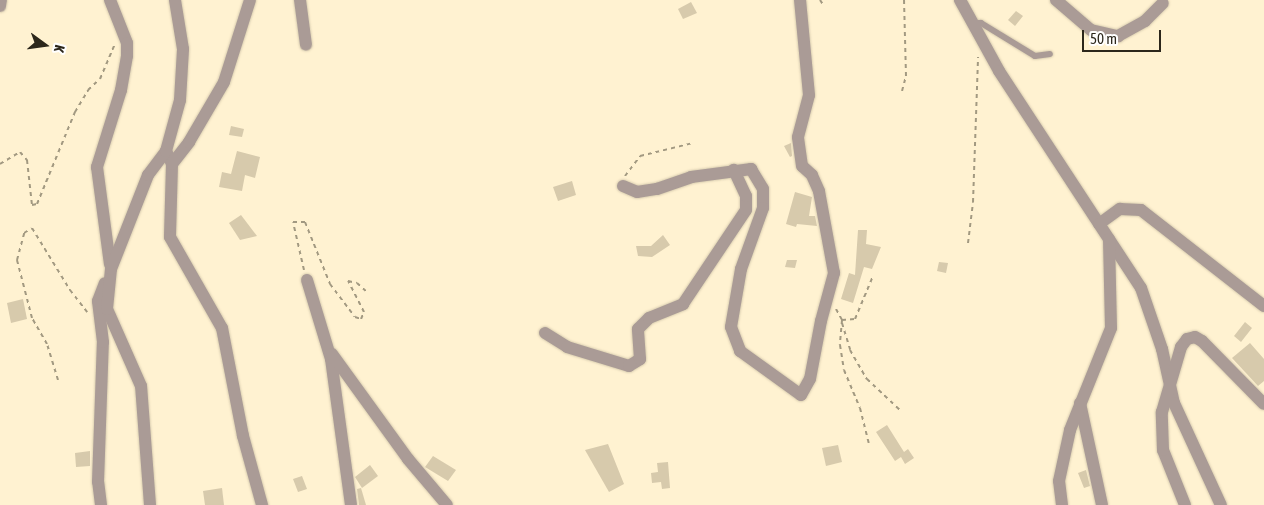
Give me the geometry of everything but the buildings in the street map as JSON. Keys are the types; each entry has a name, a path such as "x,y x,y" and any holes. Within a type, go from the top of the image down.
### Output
{"street":[{"path":"0,6 1,0"},
{"path":"110,0 127,43 125,76 97,167 109,236 111,269 107,309 141,386 150,505"},
{"path":"101,505 98,482 103,342 98,300 148,175 166,151 182,81 183,49 175,0"},
{"path":"172,164 189,142 224,82 250,0"},
{"path":"300,0 306,45"},
{"path":"623,186 637,192 657,189 691,177 751,169 763,189 763,208 741,269 732,310 732,327 740,351 801,394 810,379 834,273 819,192 812,175 802,166 798,137 808,95 800,0"},
{"path":"960,0 999,71 1141,288 1162,349 1171,388 1198,459 1221,505"},
{"path":"1056,0 1092,30 1118,36 1145,21 1163,3"},
{"path":"166,151 172,164 170,238 222,328 244,436 262,505"},
{"path":"545,333 567,347 630,366 640,359 638,329 649,318 683,304 746,210 746,196 734,170"},
{"path":"1100,224 1120,210 1141,210 1264,306"},
{"path":"1062,505 1059,481 1062,459 1080,402 1095,373 1111,328 1109,238"},
{"path":"307,280 328,348 351,505"},
{"path":"1186,505 1163,450 1162,412 1171,388 1181,347 1187,339 1195,337 1264,404"},
{"path":"328,348 408,459 447,505"},
{"path":"1080,402 1102,505"}],"lane":[{"path":"973,23 981,23 1035,56 1050,54"}],"path":[{"path":"902,92 906,76 904,0"},
{"path":"0,164 20,152 27,160 32,205 37,204 75,112 88,90 100,79 117,37 123,31"},
{"path":"968,243 973,202 978,56"},
{"path":"623,186 626,173 640,156 693,142"},
{"path":"307,280 294,222 305,222 330,284 355,317 360,319 364,312 348,281 357,283 367,292"},
{"path":"58,380 47,344 32,318 17,260 24,233 32,228 70,290 88,312 92,304"},
{"path":"842,320 855,319 873,276"},
{"path":"829,294 842,320 850,350 868,379 902,411"},
{"path":"842,320 840,345 844,370 860,408 869,442"}]}
